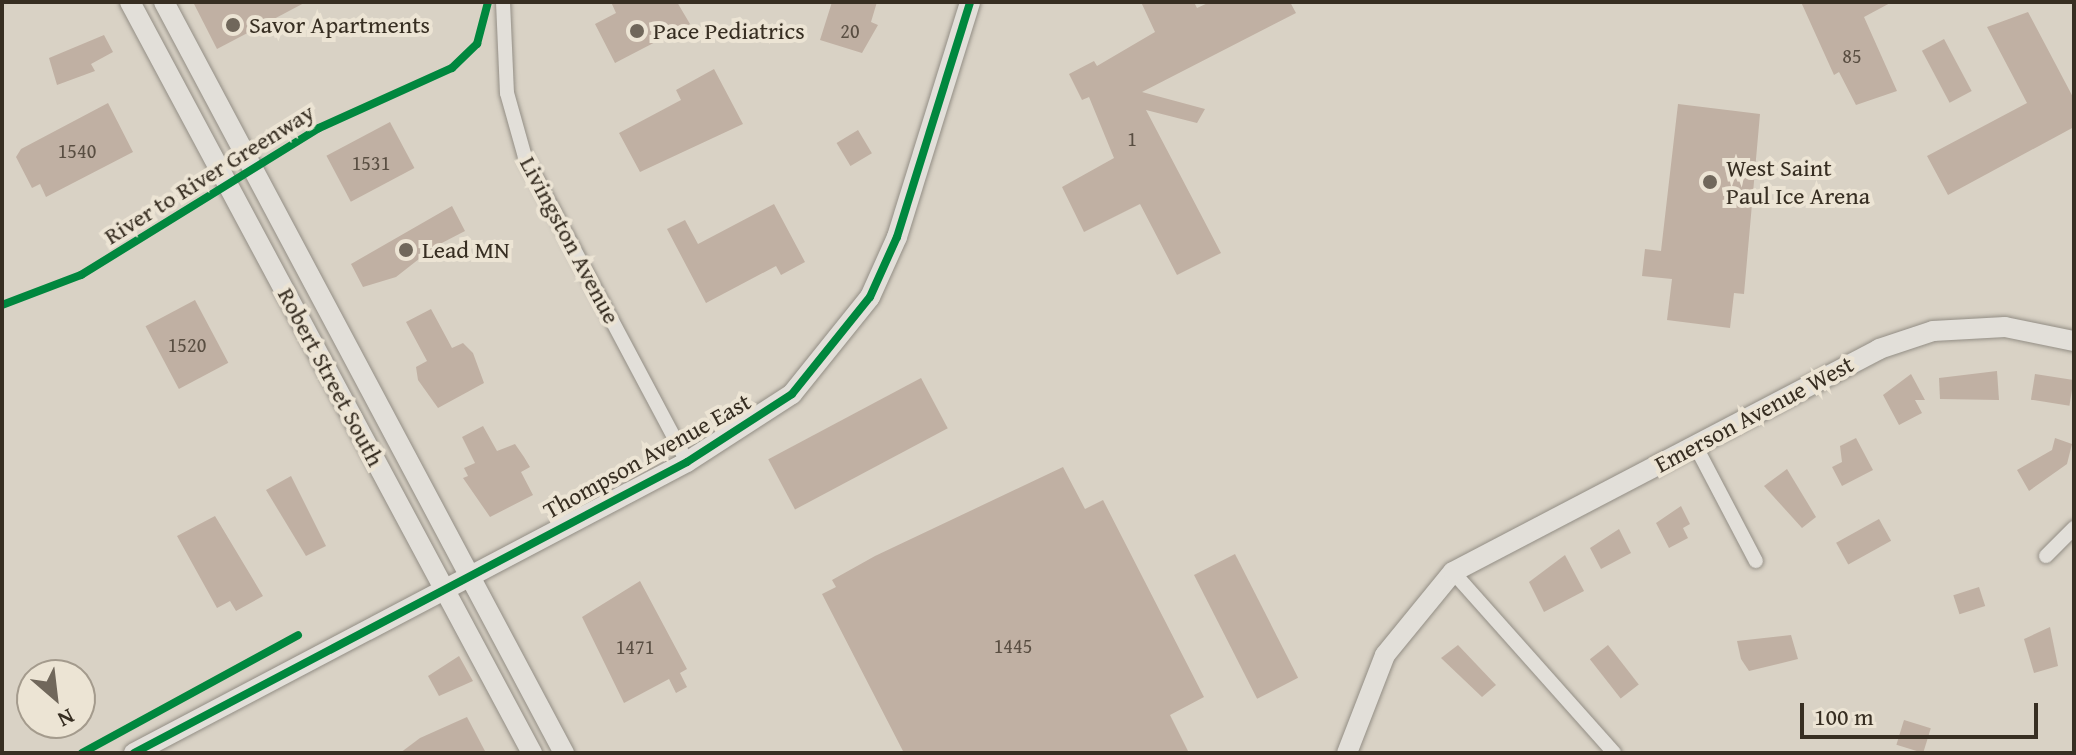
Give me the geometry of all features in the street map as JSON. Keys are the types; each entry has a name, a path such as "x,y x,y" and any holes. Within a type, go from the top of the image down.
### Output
{"street":[{"name":"Robert Street South","path":"130,2 532,753"},
{"name":"Robert Street South","path":"164,2 564,753"},
{"name":"Livingston Avenue","path":"503,2 507,93 525,157 687,462"},
{"name":"Thompson Avenue East","path":"134,753 687,462 792,394 870,297 897,237 970,2"},
{"name":"Emerson Avenue West","path":"1453,572 1879,349 1933,331 2005,327 2074,341"},
{"path":"1695,445 1756,561"},
{"path":"2046,556 2074,528"},
{"path":"1347,753 1385,655 1453,572 1614,753"}],"building":[{"name":"Savor Apartments","path":"193,2 306,2 217,49"},
{"name":"Pace Pediatrics","path":"611,2 677,2 690,24 615,63 595,24 616,13"},
{"path":"832,2 877,2 871,22 878,25 862,53 820,40"},
{"path":"1141,2 1194,2 1197,8 1210,2 1290,2 1296,13 1142,92 1205,109 1197,123 1146,110 1221,253 1177,275 1140,204 1084,232 1062,187 1114,158 1089,97 1082,100 1069,74 1094,61 1097,66 1155,32"},
{"path":"1801,2 1892,2 1864,17 1897,91 1856,105 1839,72 1834,75"},
{"path":"2028,12 2074,99 2074,127 1948,195 1927,156 2027,103 1987,27"},
{"path":"104,35 113,52 91,64 95,71 57,85 49,58"},
{"path":"1944,39 1972,91 1950,103 1922,51"},
{"path":"714,69 743,124 640,172 619,133 681,100 676,90"},
{"path":"108,103 133,152 46,197 40,184 32,188 16,157 21,149"},
{"name":"West Saint Paul Ice Arena","path":"1678,104 1760,114 1744,294 1734,293 1730,328 1667,320 1672,279 1642,276 1645,249 1661,251"},
{"path":"390,122 414,168 351,202 326,156"},
{"path":"858,130 872,153 850,166 837,143"},
{"path":"774,204 805,262 781,275 776,266 706,303 667,229 685,220 698,244"},
{"name":"Lead MN","path":"452,206 465,231 436,246 432,258 424,255 396,277 363,287 351,264"},
{"path":"195,300 228,363 179,389 146,326"},
{"path":"431,309 452,348 463,343 473,353 484,383 438,408 418,380 416,367 427,361 406,322"},
{"path":"1997,371 1999,400 1940,399 1939,378"},
{"path":"1911,374 1925,400 1915,400 1922,413 1899,425 1883,395"},
{"path":"2035,374 2074,380 2069,406 2031,400"},
{"path":"921,378 948,428 795,510 768,459"},
{"path":"483,426 497,451 515,444 530,467 521,472 533,495 490,517 463,478 468,476 464,468 475,463 462,437"},
{"path":"1856,438 1873,470 1842,486 1832,467 1842,462 1840,446"},
{"path":"2055,438 2072,444 2067,464 2029,491 2017,470 2052,450"},
{"path":"1063,467 1085,509 1103,500 1204,697 1170,715 1189,753 904,753 822,594 836,587 832,580 875,556"},
{"path":"1787,469 1816,517 1802,528 1764,486"},
{"path":"291,476 326,546 306,556 266,490"},
{"path":"1681,506 1690,524 1683,528 1688,538 1669,548 1656,523"},
{"path":"215,516 263,596 236,611 230,601 217,608 177,536"},
{"path":"1879,519 1891,541 1848,565 1836,543"},
{"path":"1619,529 1631,553 1601,569 1590,548"},
{"path":"1235,554 1298,678 1257,699 1194,575"},
{"path":"1565,555 1584,591 1544,612 1529,582"},
{"path":"640,581 687,669 680,673 687,687 676,693 669,679 624,703 582,617"},
{"path":"1979,587 1985,606 1960,614 1953,595"},
{"path":"2050,627 2058,666 2034,673 2024,639"},
{"path":"1791,635 1798,659 1749,671 1741,659 1737,641"},
{"path":"1458,645 1496,685 1482,697 1441,658"},
{"path":"1608,645 1639,684 1621,699 1590,659"},
{"path":"459,656 473,681 439,696 428,676"},
{"path":"467,717 486,753 400,753 420,738"},
{"path":"1904,720 1931,728 1923,753 1896,745"}],"cycle path":[{"name":"River to River Greenway","path":"2,305 81,275 319,128 452,68 477,44 488,2"},
{"path":"134,753 687,462 792,394 870,297 897,237 970,2"},
{"path":"82,753 298,635"}],"place":[{"name":"Savor Apartments","path":"233,25"},
{"name":"Pace Pediatrics","path":"637,31"},
{"name":"West Saint Paul Ice Arena","path":"1710,182"},
{"name":"Lead MN","path":"406,250"}]}
